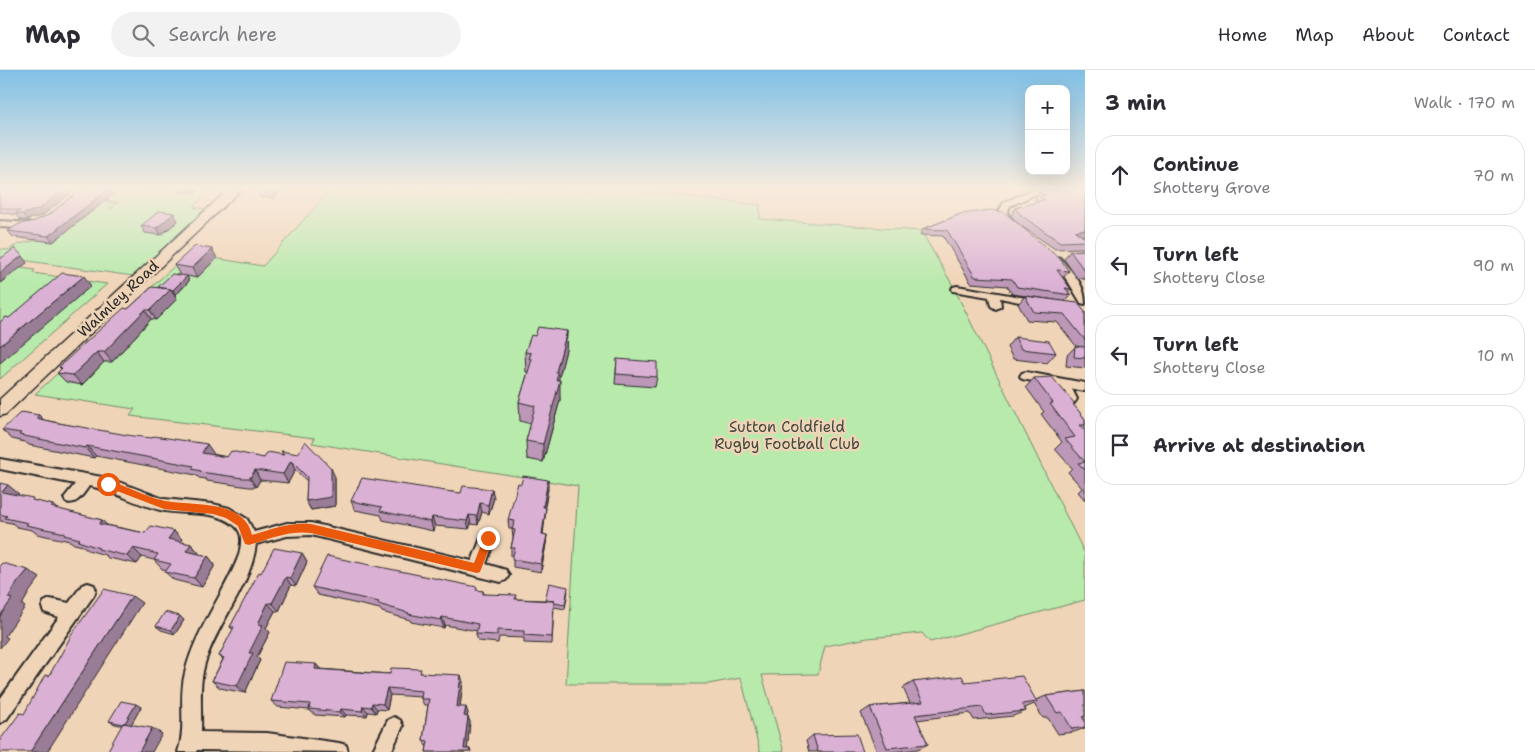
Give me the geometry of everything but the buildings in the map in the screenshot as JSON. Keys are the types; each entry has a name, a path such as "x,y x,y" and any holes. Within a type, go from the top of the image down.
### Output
{"main road":[{"name":"Walmley Road","path":"0,409 202,221"}],"street":[{"path":"1008,221 1022,232"},
{"path":"0,224 22,227 39,225"},
{"path":"1069,254 1053,254 1065,269 1083,306"},
{"path":"958,289 1046,304"},
{"path":"994,294 996,306"},
{"path":"1026,376 1085,387"},
{"path":"1064,383 1072,399"},
{"path":"0,464 120,487 164,505 213,510 229,514 242,523 247,531 249,540 243,565 202,647 193,674 190,703 190,746 267,742 339,752"},
{"path":"71,498 86,480"},
{"path":"249,540 282,530 300,527 501,575"},
{"path":"477,568 488,538"},
{"path":"0,714 88,590"},
{"path":"50,607 72,612"},
{"path":"381,752 394,726"}],"green space":[{"path":"57,221 192,221 133,276 0,257 0,249 8,250 40,237"},
{"name":"Sutton Coldfield Rugby Football Club","path":"303,221 785,221 921,231 952,284 1085,554 1085,600 930,642 922,633 868,638 825,646 818,674 762,675 784,752 760,752 741,678 708,684 566,684 578,486 312,443 315,438 130,416 135,409 35,394 181,260 195,255 263,266"},
{"path":"0,265 35,270 33,273 107,284 0,379 0,283 17,270"}],"route":[{"path":"108,484 164,505 213,510 229,514 242,523 247,531 249,540 282,530 300,527 477,568 488,538"}]}
